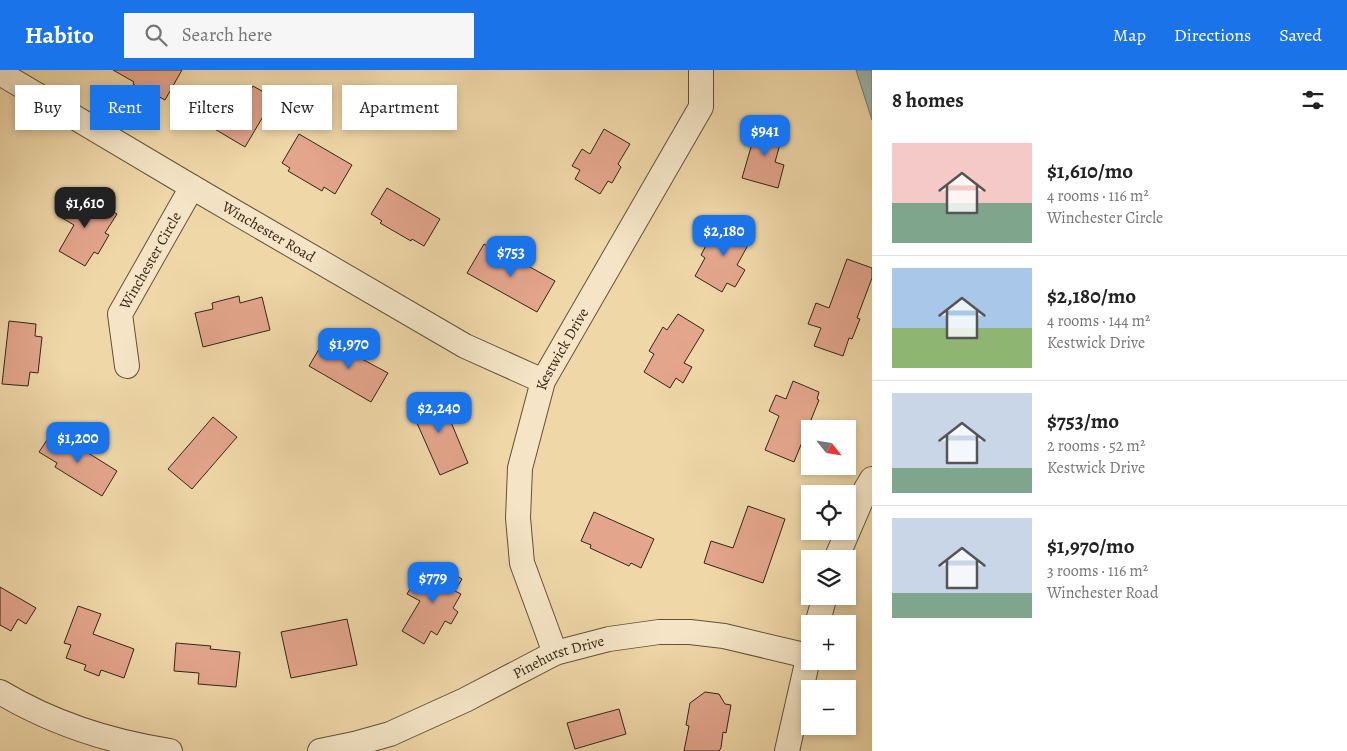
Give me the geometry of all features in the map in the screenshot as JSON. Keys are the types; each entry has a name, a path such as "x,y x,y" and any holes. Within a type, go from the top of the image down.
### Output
{"street":[{"name":"Kestwick Drive","path":"555,653 522,562 518,518 520,468 542,381 701,107 701,70"},
{"name":"Winchester Road","path":"0,73 466,346 542,381"},
{"name":"Winchester Circle","path":"127,366 120,314 192,187"},
{"path":"840,550 872,479"},
{"name":"Pinehurst Drive","path":"320,751 390,734 465,700 555,653 609,639 659,632 690,632 724,636 801,651"},
{"path":"787,751 805,670"},
{"path":"0,692 40,713 90,733 142,747 170,751"}],"water":[{"path":"856,70 872,70 872,120"}],"building":[{"path":"113,70 182,70 174,85 170,85 170,91 165,100 160,97 160,85 135,85 134,82"},
{"path":"253,86 262,91 262,118 245,147 216,130 252,130"},
{"path":"758,123 784,130 775,162 784,165 778,188 742,178"},
{"path":"604,129 630,144 618,164 621,167 612,183 608,181 600,194 575,179 580,170 572,166 582,149 590,154"},
{"path":"299,134 352,165 335,194 324,187 322,191 288,171 290,168 282,163"},
{"path":"387,188 440,219 424,246 412,239 411,241 380,223 382,221 371,214"},
{"path":"68,196 86,207 91,199 117,214 105,233 109,235 98,254 94,252 85,266 59,251 74,225 57,215"},
{"path":"727,221 753,236 737,265 745,270 735,287 727,283 722,292 695,276 705,258 701,255 711,236 716,239"},
{"path":"484,244 520,265 521,262 555,281 537,312 467,273"},
{"path":"847,259 872,268 872,278 857,318 860,319 852,339 849,338 843,356 814,346 821,328 808,324 816,303 829,308"},
{"path":"239,296 240,303 262,297 270,330 203,347 195,313 213,309 212,303"},
{"path":"678,314 704,330 684,363 692,367 683,383 676,378 670,388 644,372 654,354 649,351 663,327 667,330"},
{"path":"9,321 36,324 35,336 42,337 38,373 30,372 28,386 2,384"},
{"path":"325,339 388,373 371,402 309,366"},
{"path":"793,381 819,392 817,399 819,400 811,420 801,420 801,445 794,462 765,450 779,416 769,411 776,395 786,399"},
{"path":"438,393 468,463 440,475 409,405"},
{"path":"213,417 237,437 192,489 168,469"},
{"path":"53,431 117,471 102,496 55,467 57,463 39,452"},
{"path":"748,506 785,519 763,583 704,563 711,541 733,548"},
{"path":"594,512 654,539 641,568 631,563 629,566 590,548 591,545 581,541"},
{"path":"441,566 462,579 455,591 461,594 453,608 458,612 451,624 445,621 437,635 431,631 424,644 402,631 420,601 407,594 418,576 430,583"},
{"path":"0,587 36,608 26,624 18,619 11,631 0,625"},
{"path":"78,606 101,614 93,634 134,649 124,678 101,670 99,676 84,670 86,665 66,658 71,645 64,643"},
{"path":"347,619 357,665 291,678 281,632"},
{"path":"176,643 211,646 210,649 240,652 236,687 198,684 199,673 174,671"},
{"path":"705,692 719,694 725,704 731,705 726,733 723,732 721,748 719,751 684,751 689,726 686,725 690,703"},
{"path":"619,709 626,734 575,749 567,723"}]}
